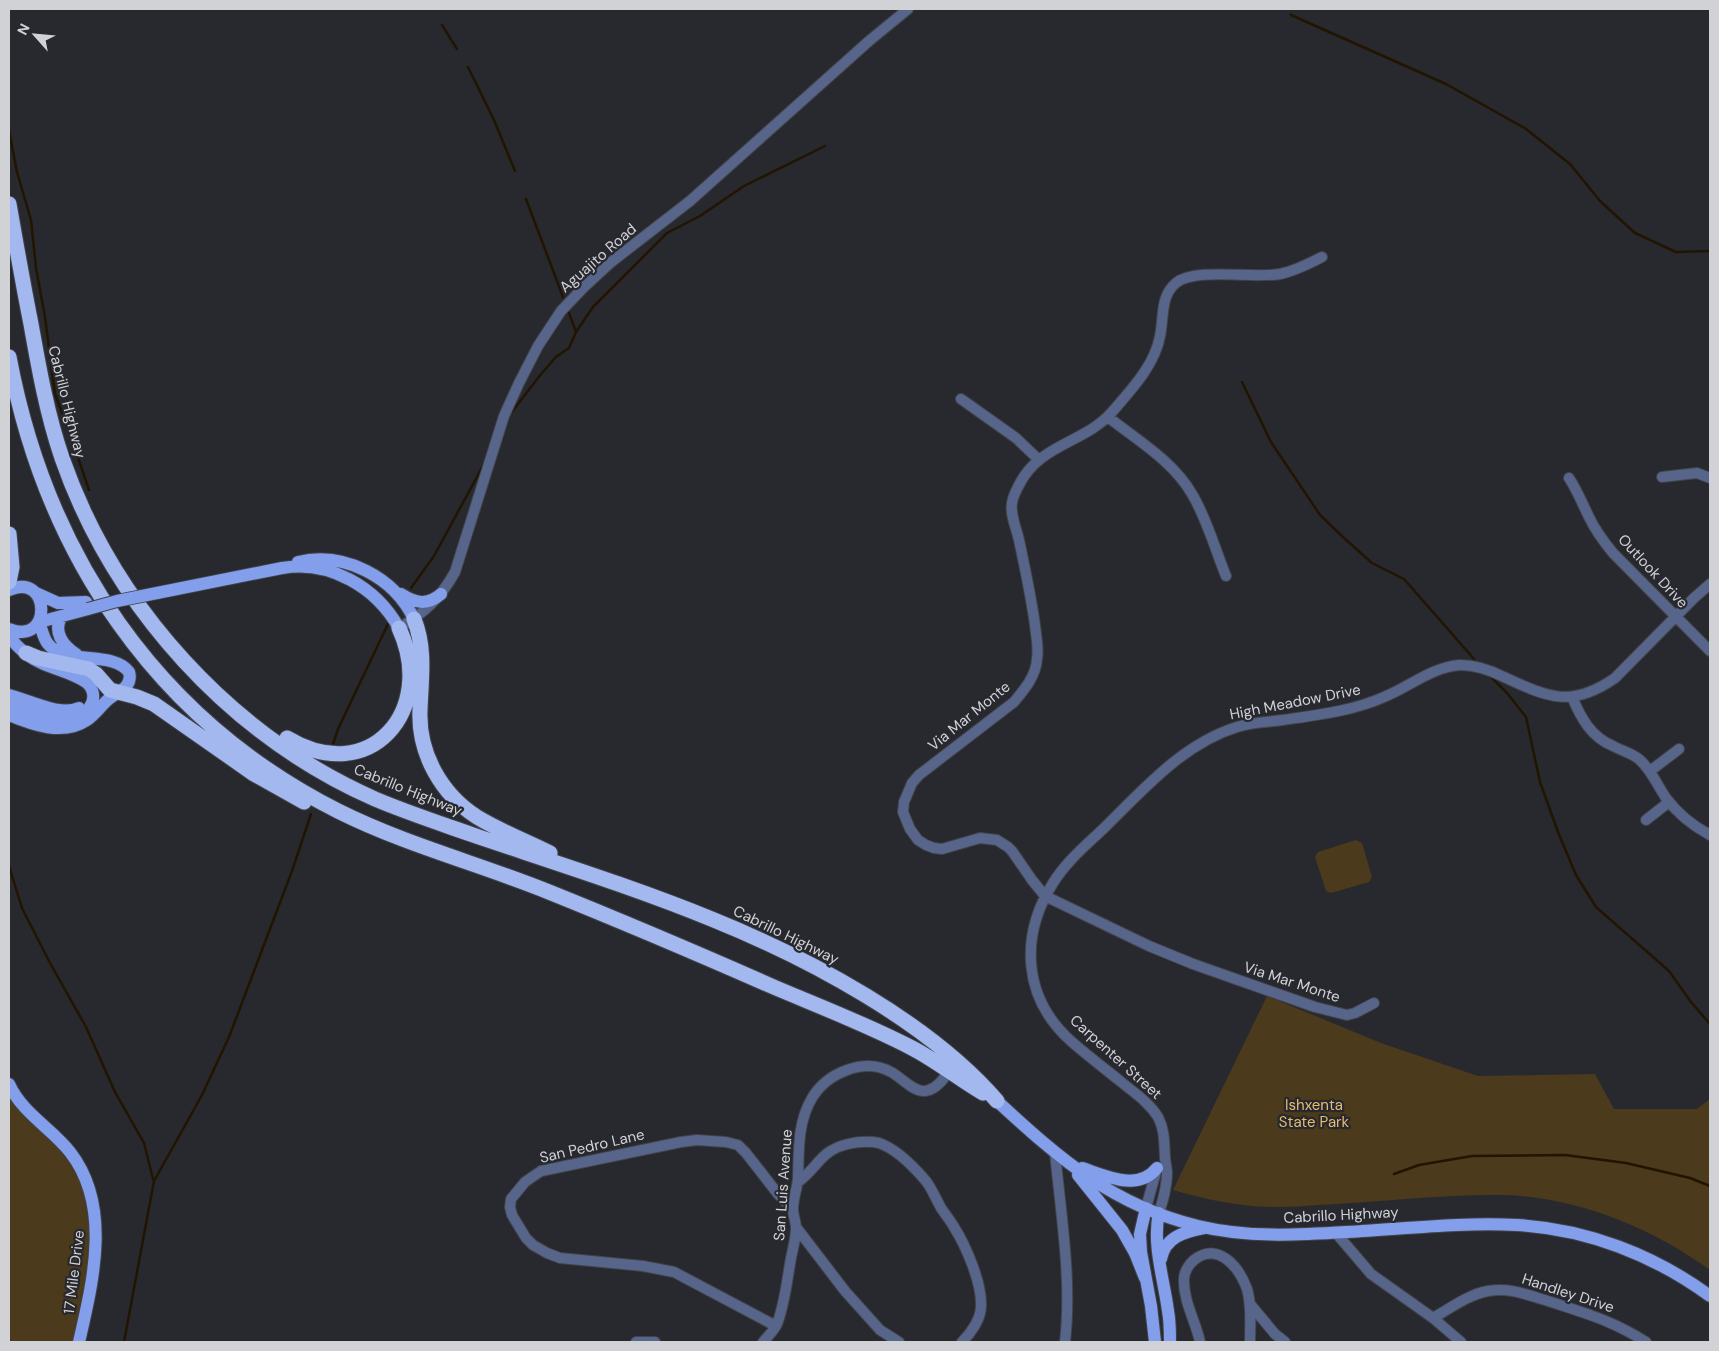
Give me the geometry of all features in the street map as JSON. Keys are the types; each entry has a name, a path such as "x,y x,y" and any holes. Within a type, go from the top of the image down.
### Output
{"highway":[{"name":"Cabrillo Highway","path":"9,204 46,403 62,458 76,493 100,544 130,593 177,652 216,693 245,718 291,752 357,790 417,815 642,893 737,930 804,962 888,1010 950,1055 979,1080 997,1101"},
{"name":"Cabrillo Highway","path":"9,357 28,440 54,511 89,579 132,642 182,698 240,748 303,791 336,810 371,826 514,878 637,928 882,1033 916,1050 997,1101"},
{"path":"9,534 12,562 9,582"},
{"path":"414,619 420,637 422,657 420,712 422,735 428,757 440,781 452,796 476,817 562,859 590,875"},
{"path":"216,693 277,733 310,750 334,755 362,750 391,730 400,717 406,703 409,687 409,664 405,645 398,628"},
{"path":"18,647 38,658 89,669 96,674 108,689 154,704 254,774 299,800 334,815 371,826"}],"main road":[{"path":"282,568 305,560 333,560 355,566 375,576 417,602 430,601 441,594"},
{"path":"39,621 62,616 87,606 298,566 338,574 355,582 381,603 398,628"},
{"path":"388,584 402,600 414,619"},
{"path":"9,590 23,588 58,603 87,606"},
{"path":"9,705 54,719 72,719 83,713 91,704 93,696 91,687 83,680 40,663 18,647 12,640 9,630 24,631 35,626 39,621 42,612 41,604 33,592"},
{"path":"62,616 58,626 61,639 70,650 85,658"},
{"path":"9,715 50,728 70,727 87,720 105,702 126,687 129,682 130,675 127,670 116,663 62,653 51,647 45,639 39,621"},
{"path":"9,696 59,711 70,711 79,707 84,702 90,693 91,687"},
{"name":"17 Mile Drive","path":"9,1084 24,1107 70,1152 82,1172 91,1194 95,1212 95,1248 90,1288 79,1342"},
{"name":"Cabrillo Highway","path":"997,1101 1055,1153 1106,1189 1146,1208 1180,1221 1208,1228 1273,1236 1480,1224 1554,1229 1600,1240 1644,1256 1677,1274 1710,1296"},
{"path":"1068,1163 1113,1178 1137,1181 1147,1177 1161,1163"},
{"path":"1068,1163 1122,1230 1145,1278"},
{"name":"Carpenter Street","path":"1146,1208 1140,1239 1141,1259 1152,1311 1155,1342"},
{"name":"Carpenter Street","path":"1159,1213 1157,1228 1161,1272 1168,1310 1170,1342"},
{"path":"1161,1272 1162,1253 1169,1242 1186,1233 1208,1228"}],"street":[{"name":"Aguajito Road","path":"398,628 424,612 441,594 454,572 508,408 538,346 561,311 610,263 690,201 869,41 908,9"},
{"name":"Via Mar Monte","path":"1322,257 1293,271 1278,275 1197,275 1176,282 1166,294 1160,336 1150,363 1108,417 1038,459 1028,469 1012,502 1012,511 1032,599 1038,645 1034,671 1023,692 1014,702 916,779 906,792 903,812 913,835 926,845 934,848 942,849 956,846 980,838 990,838 1003,843 1012,851 1045,896 1149,946 1193,964 1315,1007 1347,1015 1374,1004"},
{"path":"961,399 1016,438 1038,459"},
{"path":"1108,417 1165,462 1183,481 1200,507 1226,576"},
{"path":"1662,477 1697,473 1710,478"},
{"name":"Outlook Drive","path":"1569,478 1578,491 1589,517 1613,553 1710,651"},
{"name":"High Meadow Drive","path":"1045,896 1070,861 1162,773 1184,754 1229,730 1244,725 1305,717 1366,704 1388,696 1432,673 1458,665 1486,669 1541,693 1556,697 1585,695 1615,678 1710,584"},
{"path":"1572,697 1586,725 1600,739 1639,759 1650,771 1670,802 1687,821 1710,835"},
{"path":"1650,771 1679,749"},
{"path":"1646,820 1670,802"},
{"name":"Carpenter Street","path":"1045,896 1033,927 1030,947 1031,964 1038,994 1050,1018 1070,1040 1140,1097 1154,1112 1161,1124 1165,1138 1161,1163 1146,1208"},
{"name":"San Luis Avenue","path":"763,1342 776,1326 785,1289 796,1227 793,1210 798,1182 799,1138 812,1098 820,1087 830,1079 856,1067 874,1066 890,1072 914,1088 923,1091 937,1085 949,1071"},
{"name":"San Pedro Lane","path":"776,1326 674,1272 643,1266 567,1259 546,1253 526,1238 517,1224 510,1207 511,1199 525,1182 541,1171 682,1142 707,1140 738,1145 793,1210"},
{"path":"798,1182 809,1174 820,1158 830,1150 847,1144 878,1143 907,1160 927,1182 955,1227 978,1283 981,1309 972,1330 962,1342"},
{"path":"1055,1153 1066,1261 1067,1316 1065,1342"},
{"name":"Carpenter Street","path":"1159,1213 1166,1187 1166,1169 1161,1163"},
{"path":"796,1227 851,1298 880,1330 899,1342"},
{"path":"1336,1233 1371,1274 1433,1318 1461,1342"},
{"path":"1200,1342 1186,1296 1184,1278 1191,1262 1198,1256 1206,1253 1214,1253 1230,1263 1243,1280 1250,1304 1250,1342"},
{"name":"Handley Drive","path":"1433,1318 1472,1295 1488,1291 1505,1290 1523,1293 1590,1313 1614,1323 1646,1342"},
{"path":"1250,1304 1275,1334 1285,1342"},
{"path":"636,1342 655,1342"}],"green space":[{"path":"1356,840 1362,843 1372,877 1369,882 1331,893 1326,891 1315,857 1318,852"},
{"name":"Ishxenta State Park","path":"1267,996 1381,1043 1478,1076 1595,1074 1614,1109 1697,1109 1710,1099 1710,1270 1664,1241 1639,1228 1586,1209 1531,1197 1504,1195 1458,1196 1277,1207 1225,1202 1173,1190"},
{"path":"9,1084 70,1152 95,1212 79,1342 9,1342"}],"waterway":[{"path":"1291,15 1446,84 1526,129 1570,164 1600,201 1635,233 1676,252 1710,251"},
{"path":"442,25 457,49"},
{"path":"468,67 494,120 515,171"},
{"path":"9,131 17,172 31,220 36,268 45,317 55,394 89,490"},
{"path":"511,413 556,357 569,348 576,332 593,307 667,233 700,216 744,186 825,146"},
{"path":"526,199 563,297"},
{"path":"569,313 576,332"},
{"path":"1242,382 1271,442 1320,515 1372,563 1404,579 1474,659"},
{"path":"411,588 434,556 485,462"},
{"path":"332,747 338,729 388,624"},
{"path":"1490,676 1507,693 1526,717 1540,782 1558,832 1576,875 1596,907 1669,971 1691,1002 1710,1024"},
{"path":"124,1342 154,1181 202,1095 229,1037 292,871 311,814"},
{"path":"9,866 22,908 86,1027 115,1092 144,1143 153,1179"},
{"path":"1394,1174 1419,1165 1472,1156 1565,1155 1626,1163 1690,1178 1710,1186"}]}
